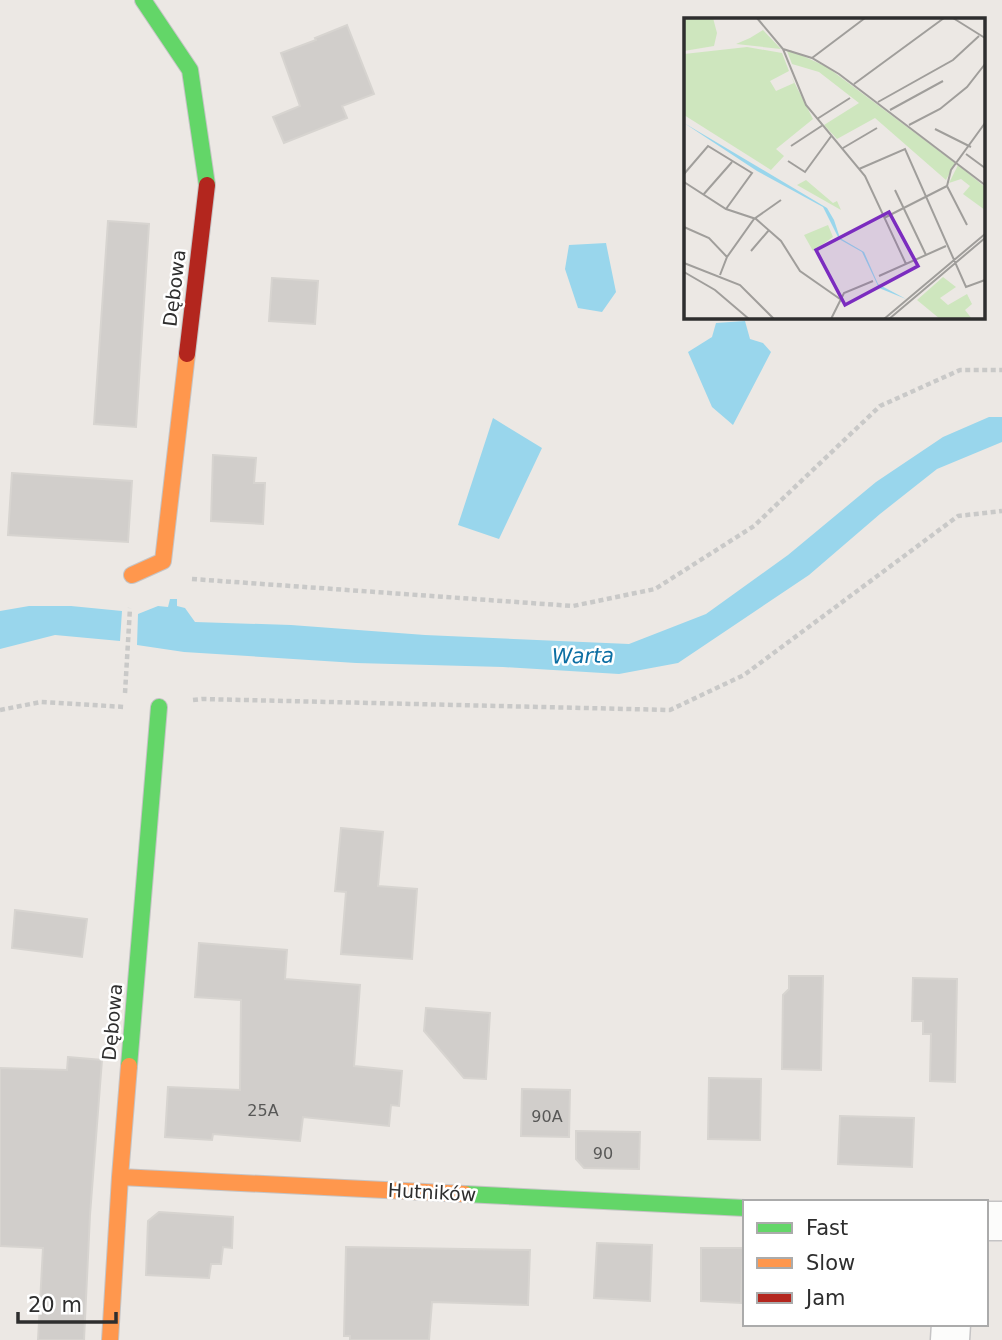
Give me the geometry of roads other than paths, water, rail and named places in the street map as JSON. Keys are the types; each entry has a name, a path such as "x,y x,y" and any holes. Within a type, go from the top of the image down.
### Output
{"street":[{"name":"Dębowa","path":"132,575 163,561 207,185 190,70 144,0"},
{"name":"Dębowa","path":"110,1340 120,1177 159,707"},
{"name":"Hutników","path":"120,1177 743,1208"}],"water":[{"path":"606,243 616,292 602,312 578,308 565,269 569,245"},
{"path":"745,321 750,339 763,343 771,352 733,425 712,407 688,352 712,337 716,323"},
{"name":"Warta","path":"989,417 1002,417 1002,442 937,469 809,575 678,663 619,674 503,667 356,663 184,652 137,645 138,614 158,606 168,607 170,599 177,599 177,606 185,608 195,622 629,644 706,614 788,555 876,482 943,437"},
{"path":"493,418 542,448 499,539 458,525"},
{"path":"29,606 71,606 122,611 120,641 55,635 0,649 0,611"}]}
